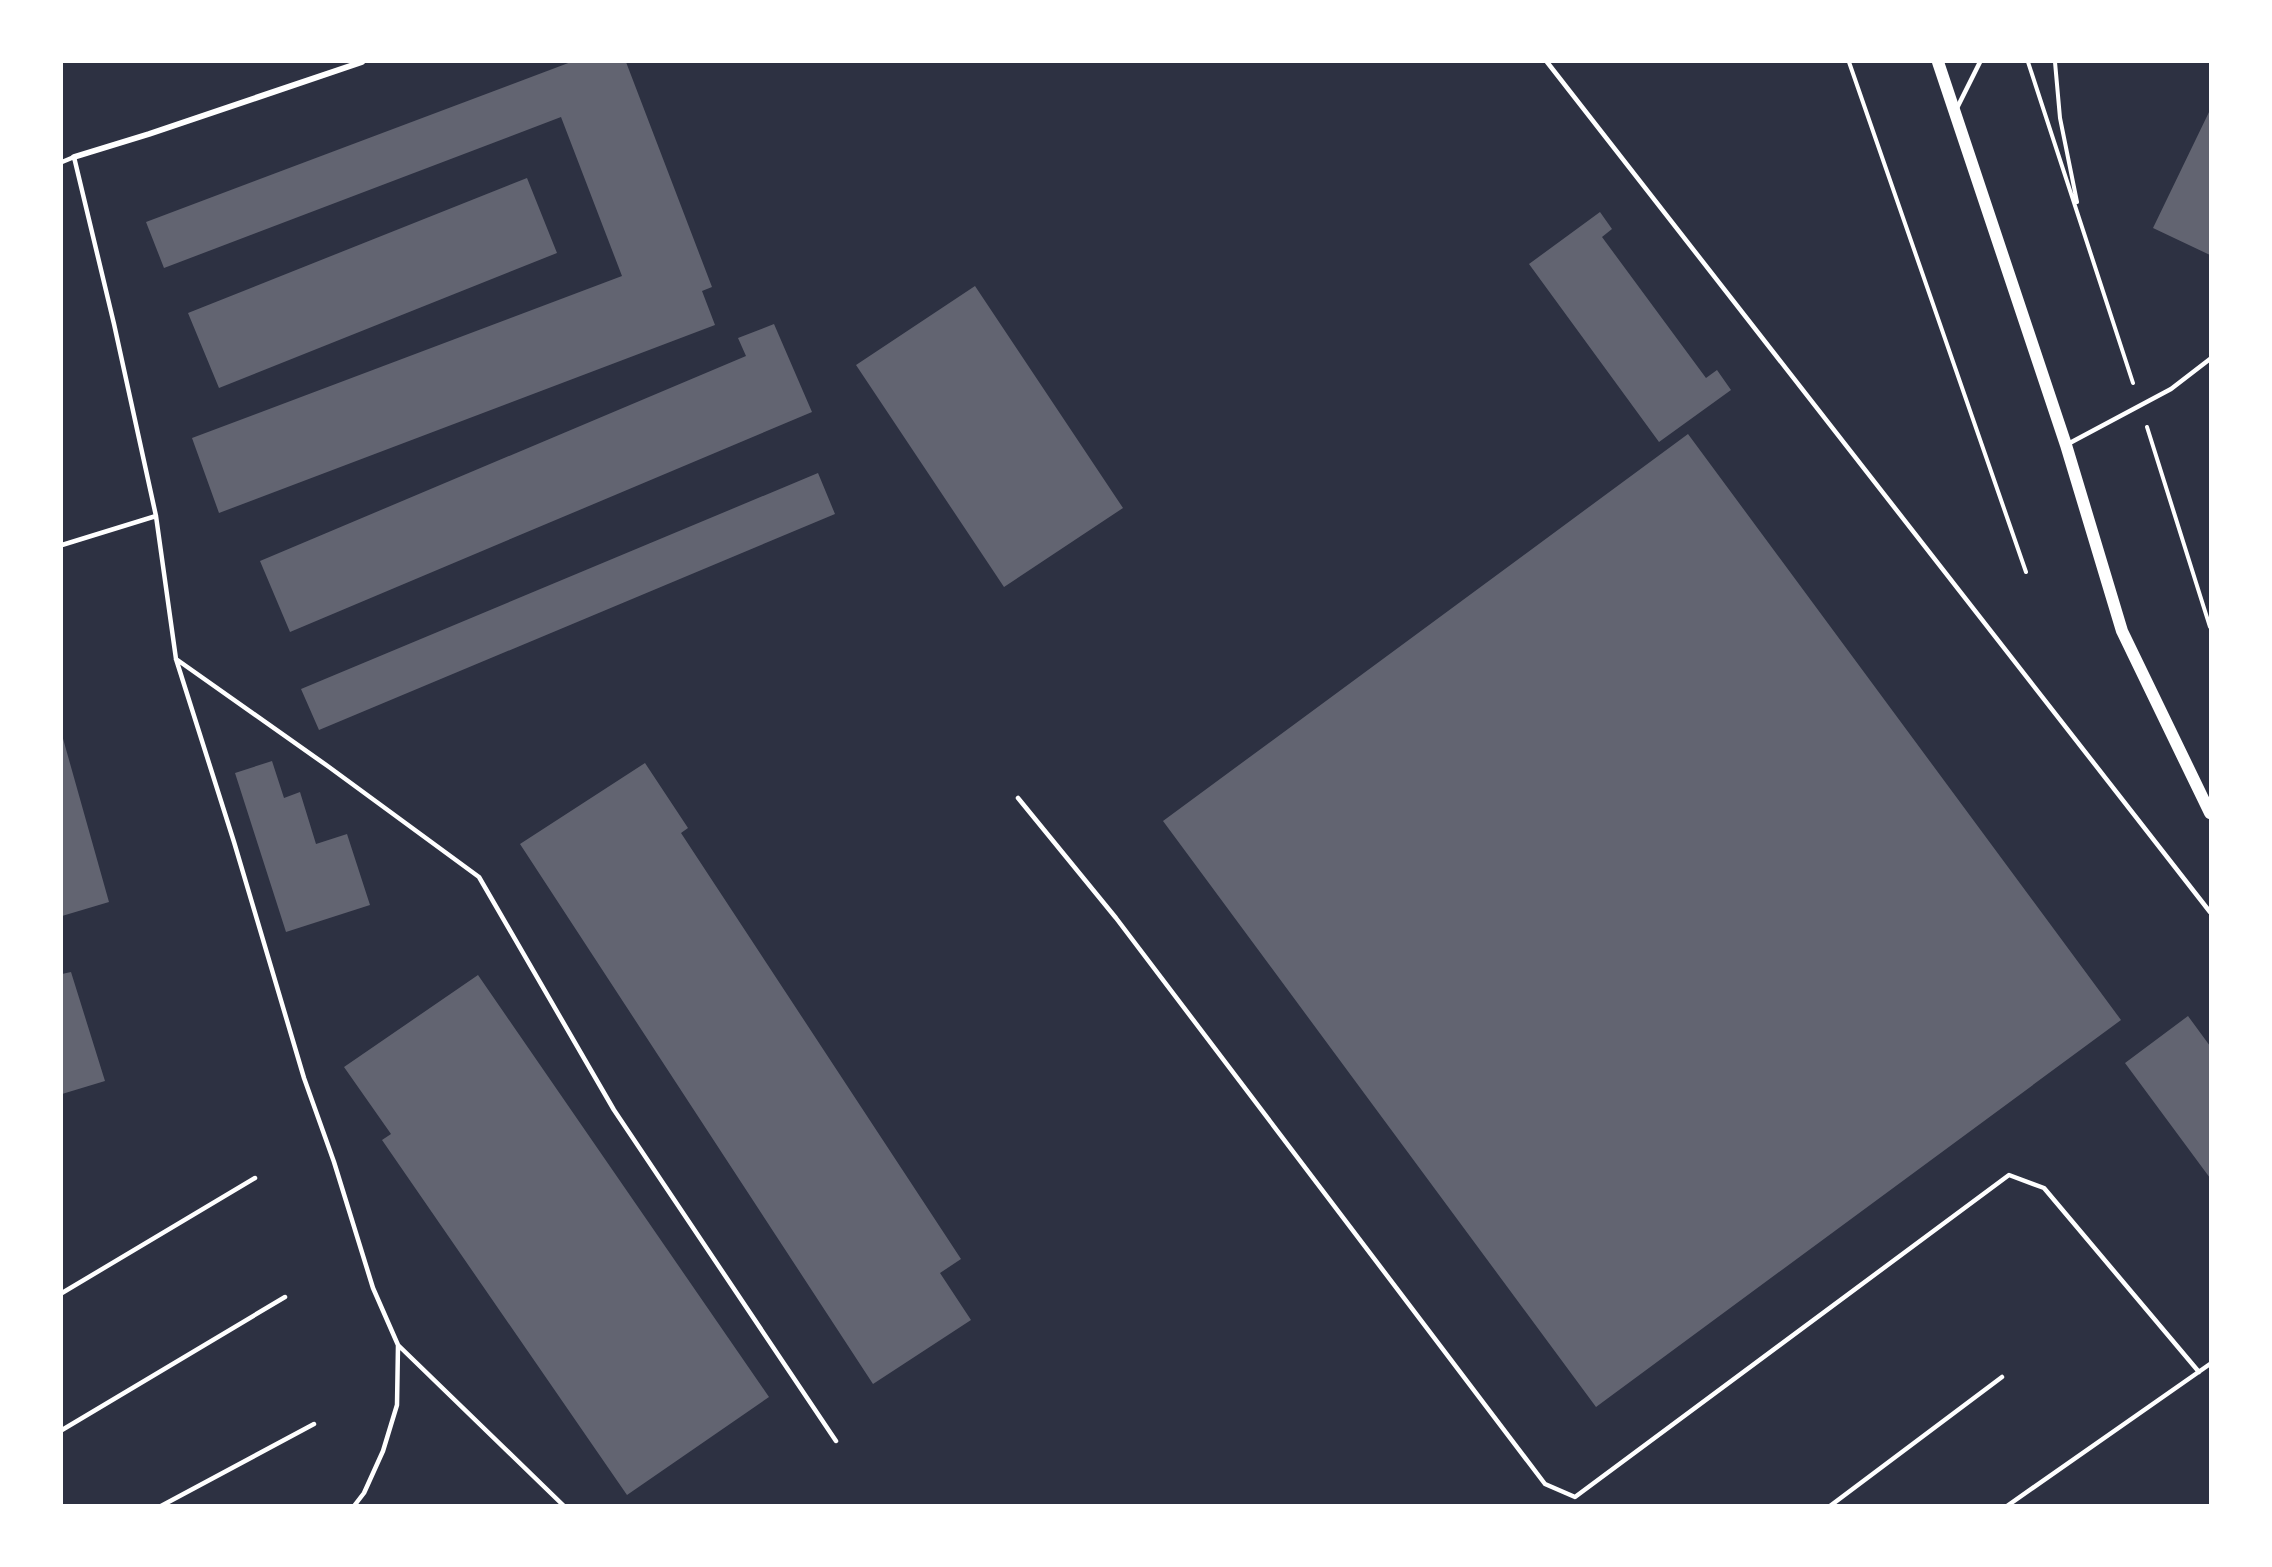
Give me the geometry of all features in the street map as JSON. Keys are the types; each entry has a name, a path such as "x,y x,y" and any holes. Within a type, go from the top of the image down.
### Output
{"main road":[{"path":"1938,62 2066,445 2122,631 2209,807"}],"street":[{"path":"74,157 362,62"}],"lane":[{"path":"1547,62 2211,912"},
{"path":"1955,113 1980,62"},
{"path":"62,162 74,157 114,324 156,516 176,659 234,842 304,1078 334,1162 372,1288 398,1345 564,1506"},
{"path":"2066,445 2171,388 2211,359"},
{"path":"62,545 156,516"},
{"path":"176,659 479,877 614,1110 836,1441"},
{"path":"1018,798 1116,918 1545,1484 1575,1497 2009,1175 2044,1188 2199,1372"},
{"path":"62,1293 255,1178"},
{"path":"62,1430 285,1297"},
{"path":"354,1506 364,1493 383,1451 397,1404 398,1345"},
{"path":"2007,1506 2211,1364"},
{"path":"1830,1506 2002,1377"},
{"path":"161,1506 314,1424"}],"path":[{"path":"1849,62 2026,572"},
{"path":"2028,62 2211,627"},
{"path":"2055,62 2060,118 2080,221"}],"building":[{"path":"571,62 626,62 712,287 702,291 715,325 219,513 192,438 622,276 561,117 164,268 146,222"},
{"path":"2210,110 2210,255 2153,228"},
{"path":"527,178 557,253 219,388 188,313"},
{"path":"1600,212 1612,229 1602,237 1706,378 1717,370 1731,390 1659,442 1529,264"},
{"path":"975,286 1123,508 1004,587 856,365"},
{"path":"774,324 812,412 290,632 260,561 746,356 738,338"},
{"path":"1688,434 2121,1020 1596,1407 1163,821"},
{"path":"818,473 835,514 319,730 301,689"},
{"path":"62,735 109,902 62,916"},
{"path":"272,761 284,798 300,792 316,844 347,834 370,905 286,932 235,773"},
{"path":"645,763 688,828 681,833 961,1259 940,1273 971,1320 873,1384 520,844"},
{"path":"71,972 105,1081 62,1094 62,974"},
{"path":"478,975 769,1397 627,1495 382,1140 391,1134 344,1067"},
{"path":"2188,1016 2210,1046 2210,1178 2125,1063"}]}
